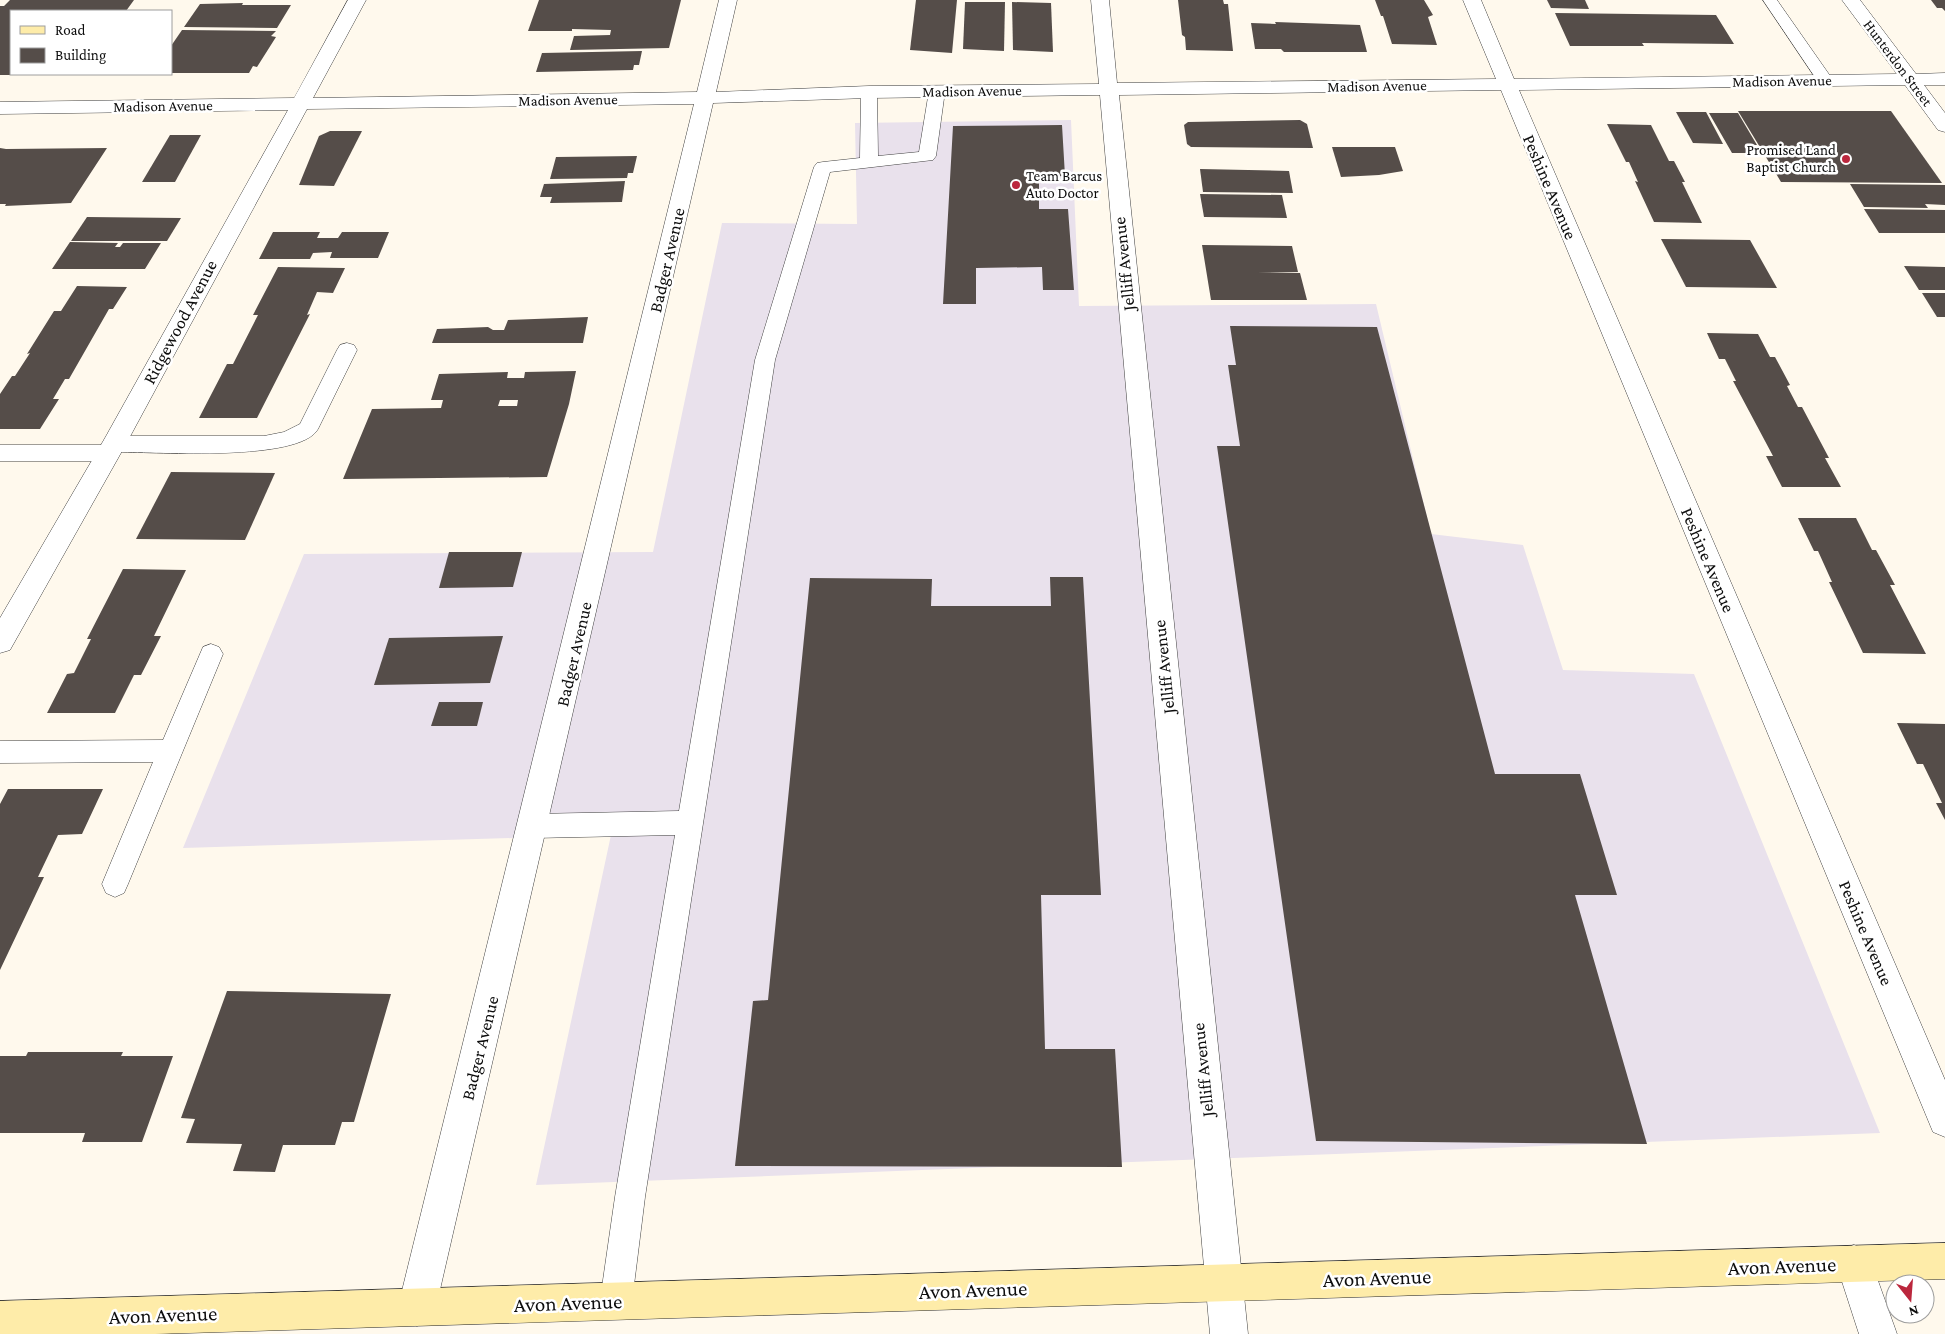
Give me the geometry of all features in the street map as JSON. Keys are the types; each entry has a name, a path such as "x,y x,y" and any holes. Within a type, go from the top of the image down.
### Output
{"street":[{"name":"Ridgewood Avenue","path":"0,642 112,449 357,0"},
{"name":"Badger Avenue","path":"417,1307 533,826 728,0"},
{"name":"Jelliff Avenue","path":"1100,0 1107,89 1229,1334"},
{"name":"Peshine Avenue","path":"1472,0 1945,1120"},
{"name":"Hunterdon Street","path":"1851,0 1945,126"},
{"name":"Madison Avenue","path":"0,108 705,98 869,92 1945,79"},
{"name":"Avon Avenue","path":"0,1320 1945,1261"},
{"path":"1854,1264 1878,1334"}],"lane":[{"path":"1770,0 1825,80"},
{"path":"869,92 869,162"},
{"path":"616,1301 630,1197 766,360 823,168 927,156 937,92"},
{"path":"0,453 264,444 289,439 308,429 348,350"},
{"path":"115,884 210,654"},
{"path":"0,752 170,751"},
{"path":"533,826 690,823"}],"shaded area":[{"path":"1071,120 1079,306 1376,304 1431,534 1523,545 1563,670 1694,674 1880,1133 536,1185 611,835 183,848 304,554 653,552 722,223 857,224 855,123"}],"building":[{"path":"10,0 134,0 127,10 10,10 10,75 0,75 0,6 4,6"},
{"path":"539,0 681,0 669,48 570,50 574,36 610,35 611,30 528,31"},
{"path":"916,0 957,0 952,53 910,50"},
{"path":"1178,0 1223,0 1224,4 1228,4 1233,51 1186,50 1185,37 1182,35"},
{"path":"1375,0 1424,0 1433,15 1428,17 1437,45 1392,44 1383,16 1381,16"},
{"path":"1547,0 1585,0 1589,9 1551,8"},
{"path":"1931,0 1945,0 1945,11 1942,8 1937,8"},
{"path":"965,2 1005,2 1004,51 963,49"},
{"path":"1012,2 1051,3 1053,52 1013,50"},
{"path":"243,3 242,5 291,5 277,28 184,27 200,4"},
{"path":"1555,13 1716,15 1734,44 1642,43 1644,46 1570,46"},
{"path":"1275,22 1360,25 1367,52 1284,52 1281,49 1255,49 1251,23 1276,24"},
{"path":"182,30 276,31 271,36 276,37 257,67 253,66 249,73 172,73 172,45"},
{"path":"642,51 639,65 634,65 633,70 536,72 542,53"},
{"name":"Promised Land Baptist Church","path":"1738,111 1891,111 1942,183 1781,182"},
{"path":"1676,112 1706,112 1723,144 1693,143"},
{"path":"1709,113 1738,113 1757,145 1750,145 1755,153 1732,153"},
{"path":"1300,120 1307,124 1313,148 1191,147 1187,144 1184,125 1188,122"},
{"path":"1607,124 1651,125 1669,161 1674,161 1685,182 1682,182 1702,223 1654,222 1635,181 1638,182 1629,162 1626,162"},
{"path":"1062,125 1065,176 1039,177 1039,209 1068,209 1074,290 1043,290 1042,267 976,268 976,304 943,304 953,126"},
{"path":"330,131 362,131 334,186 299,185 319,136"},
{"path":"170,135 201,135 175,182 142,182"},
{"path":"1332,147 1395,147 1403,171 1379,175 1341,177"},
{"path":"0,148 107,148 71,203 5,206 6,204 0,204"},
{"path":"637,156 633,173 628,173 627,178 550,179 556,157"},
{"path":"1200,169 1289,171 1293,193 1203,192"},
{"path":"625,181 622,202 550,203 552,197 540,197 544,184"},
{"path":"1850,184 1945,185 1945,205 1925,204 1928,208 1864,207"},
{"path":"1200,194 1282,195 1287,218 1204,217"},
{"path":"1864,209 1945,210 1945,233 1879,233"},
{"path":"87,217 181,218 167,241 71,241"},
{"path":"273,232 320,232 317,238 338,238 342,232 389,232 378,258 330,258 332,252 313,253 310,259 259,259"},
{"path":"1661,239 1750,240 1777,288 1686,287"},
{"path":"70,242 118,243 115,247 120,247 123,243 161,243 145,269 52,269"},
{"path":"1202,245 1292,246 1298,272 1257,272 1300,273 1307,300 1211,300"},
{"path":"1904,266 1945,267 1945,290 1919,290"},
{"path":"278,267 345,268 333,293 317,292 307,315 310,314 257,418 199,418 227,364 233,364 258,315 253,315"},
{"path":"77,286 127,287 113,309 109,309 69,379 65,379 53,399 59,399 40,429 0,429 0,394 30,353 27,354 54,311 61,311"},
{"path":"1922,293 1945,293 1945,317 1937,317"},
{"path":"588,317 583,343 432,343 437,329 488,327 493,330 504,330 508,320"},
{"path":"1230,326 1377,327 1495,774 1580,774 1617,895 1575,895 1647,1144 1316,1141 1217,446 1240,446 1228,365 1236,365"},
{"path":"1707,333 1758,334 1770,357 1775,357 1790,385 1787,386 1798,407 1802,407 1829,458 1825,458 1841,487 1782,487 1766,456 1773,456 1733,381 1736,381 1725,359 1719,359"},
{"path":"576,371 569,404 547,477 343,479 372,409 441,408 443,400 431,400 439,374 508,372 507,378 524,378 525,372","holes":["500,400 518,400 517,406 498,406"]},
{"path":"171,472 275,473 245,540 136,539"},
{"path":"1798,518 1856,518 1872,550 1876,550 1895,585 1890,585 1926,654 1863,653 1829,582 1832,582 1818,551 1814,551"},
{"path":"449,552 522,552 513,587 439,588"},
{"path":"123,569 186,570 154,636 161,636 141,675 134,675 115,713 47,713 67,674 74,673 91,639 87,639"},
{"path":"1050,577 1083,577 1101,895 1041,895 1045,1049 1115,1049 1122,1167 735,1166 753,1001 768,1000 810,578 932,579 931,606 1051,606"},
{"path":"503,636 490,683 374,685 389,638"},
{"path":"439,702 483,702 477,726 431,726"},
{"path":"1897,723 1945,724 1945,820 1936,803 1942,803 1923,764 1917,764"},
{"path":"8,789 103,789 82,834 58,835 38,877 44,877 0,970 0,804"},
{"path":"227,991 391,994 354,1122 342,1122 335,1145 283,1145 275,1172 233,1171 242,1144 186,1143 195,1119 181,1118"},
{"path":"28,1052 123,1052 121,1056 173,1056 142,1142 82,1142 85,1133 0,1133 0,1056 26,1056"}],"place":[{"name":"Promised Land Baptist Church","path":"1846,159"},
{"name":"Team Barcus Auto Doctor","path":"1016,185"}]}
